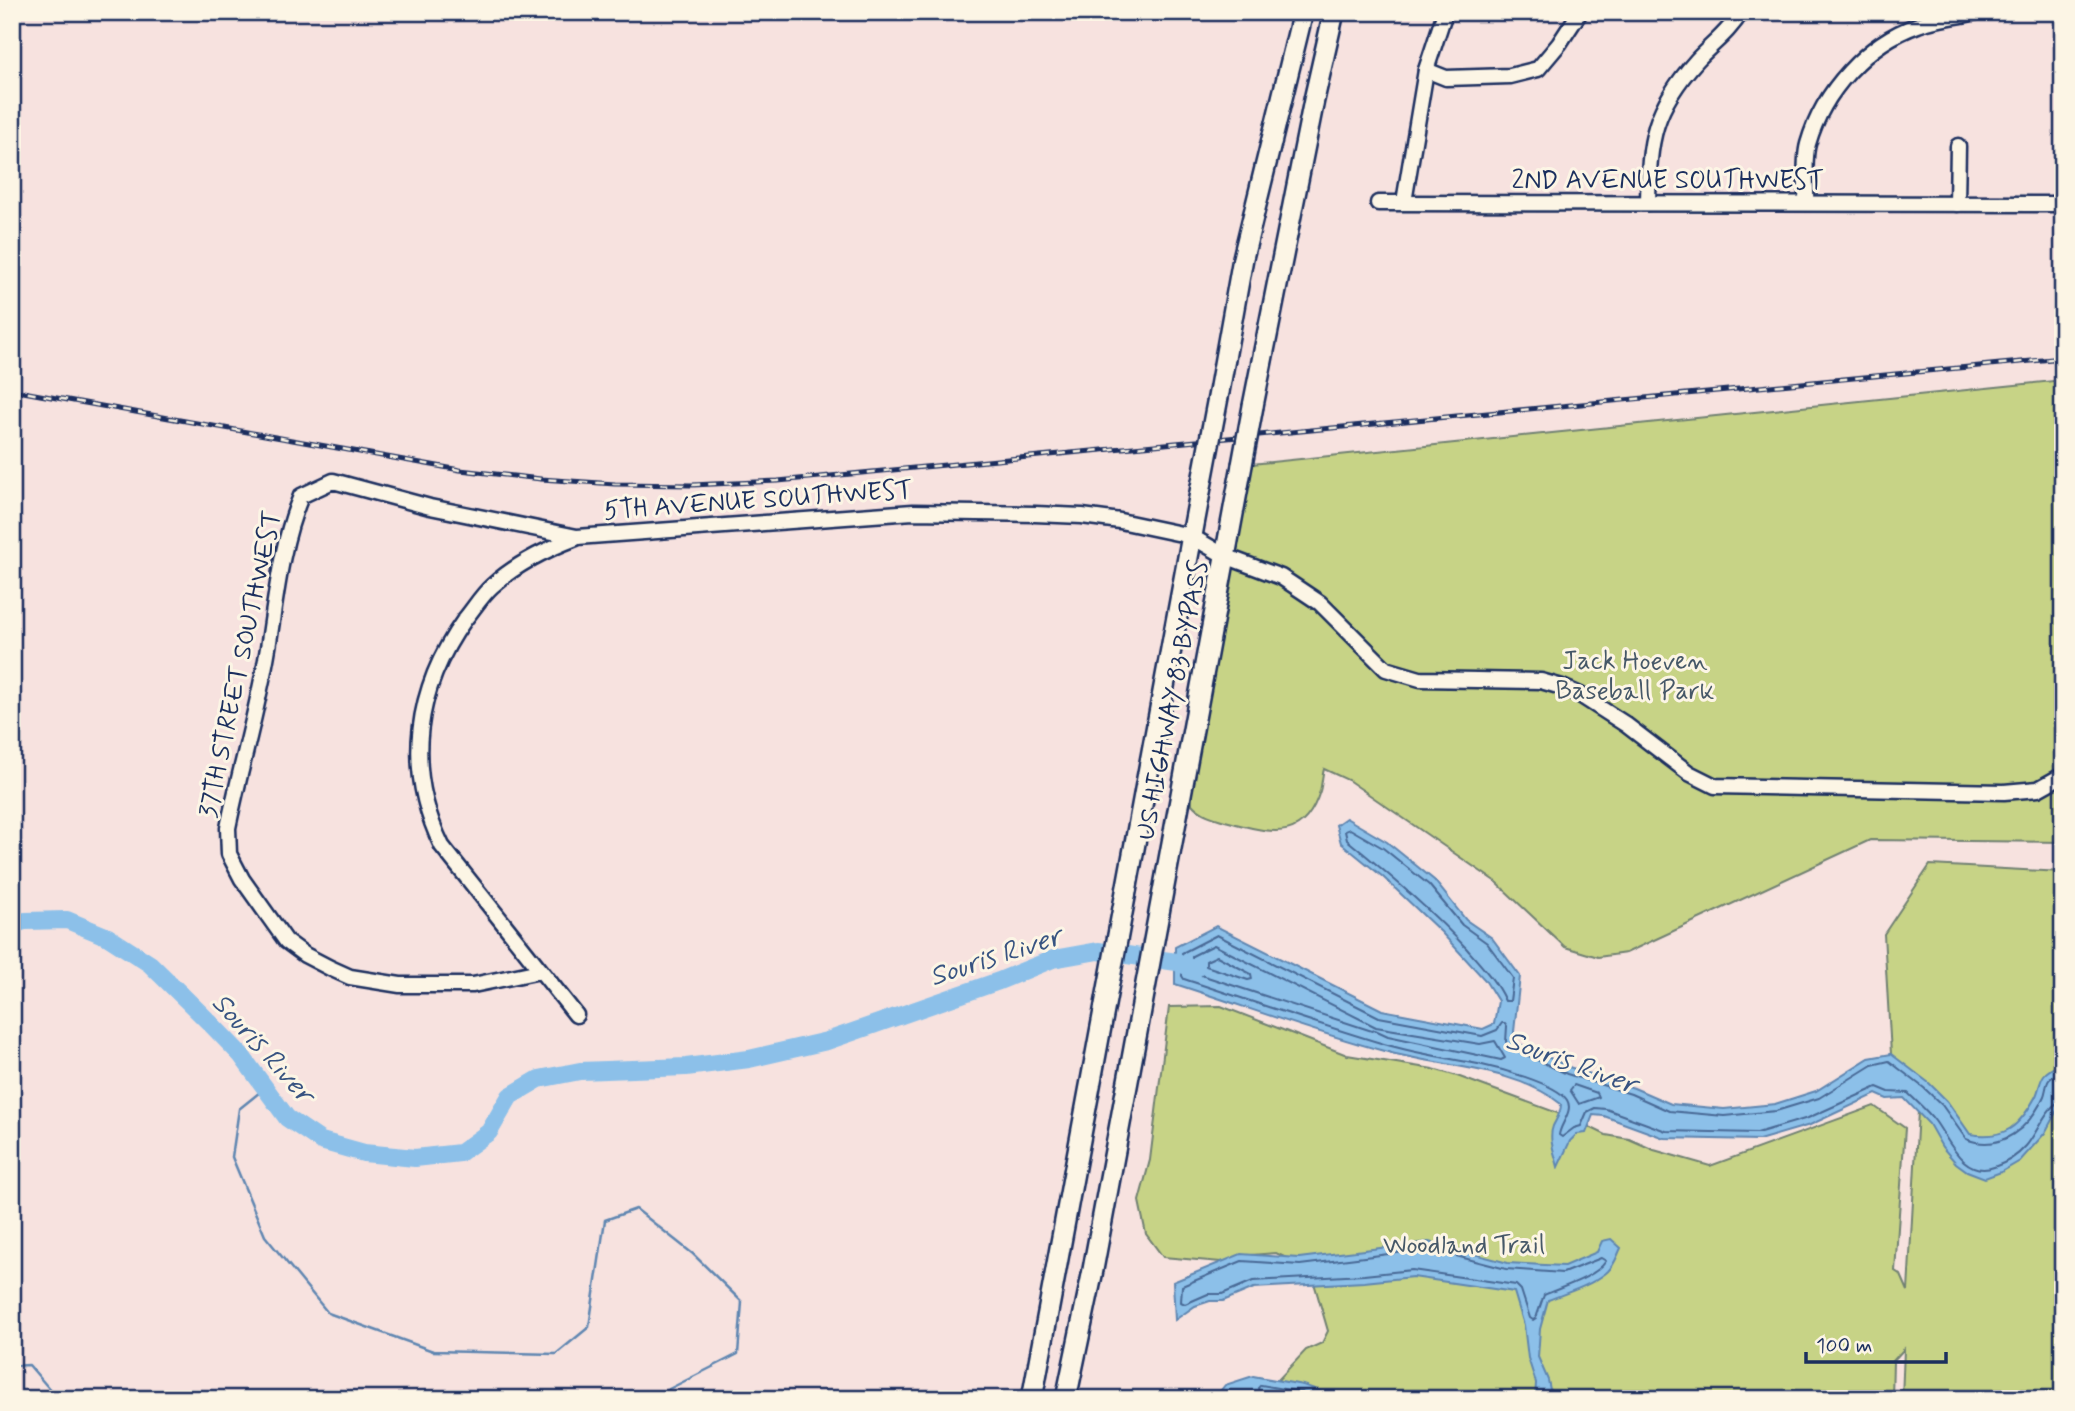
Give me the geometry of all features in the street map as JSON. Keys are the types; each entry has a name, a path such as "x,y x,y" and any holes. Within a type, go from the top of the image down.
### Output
{"highway":[{"name":"US HIGHWAY 83 BYPASS","path":"1032,1399 1243,258 1303,12"},
{"name":"US HIGHWAY 83 BYPASS","path":"1066,1399 1092,1275 1253,406 1298,176 1334,12"}],"street":[{"path":"1404,202 1426,69 1445,12"},
{"path":"1426,69 1446,78 1510,76 1538,69 1580,12"},
{"path":"1648,203 1648,157 1652,136 1671,90 1735,22 1741,12"},
{"path":"1806,204 1808,146 1828,100 1851,71 1870,51 1895,34 1922,23 1976,12"},
{"path":"1957,204 1958,146"},
{"name":"2ND AVENUE SOUTHWEST","path":"1378,203 2063,204"},
{"name":"5TH AVENUE SOUTHWEST","path":"332,481 440,509 577,537 913,512 1082,516 1120,521 1191,536 1225,556 1281,577 1306,592 1342,622 1386,669 1420,679 1541,681 1580,695 1625,724 1689,773 1715,786 2004,792 2038,789 2063,775"},
{"name":"37TH STREET SOUTHWEST","path":"332,481 300,496 293,514 273,609 268,649 231,814 229,854 242,879 286,941 305,955 350,977 400,985 473,985 540,971"},
{"path":"576,1015 442,846 430,821 422,794 419,736 424,705 434,674 450,641 492,586 546,550 577,537"}],"green space":[{"name":"Jack Hoeven Baseball Park","path":"2063,380 2063,842 1870,840 1626,953 1598,957 1565,947 1496,882 1348,780 1324,769 1314,807 1306,818 1288,830 1264,830 1236,824 1207,815 1192,804 1228,571 1252,464"},
{"name":"Woodland Trail","path":"1930,865 2063,872 2063,1399 1902,1399 1904,1349 1893,1361 1892,1399 1260,1399 1306,1350 1322,1343 1328,1331 1310,1269 1276,1253 1221,1262 1163,1257 1146,1234 1139,1201 1150,1160 1169,1007 1221,1006 1347,1055 1433,1069 1457,1076 1571,1118 1606,1135 1629,1139 1654,1150 1710,1166 1874,1106 1905,1128 1895,1271 1901,1275 1908,1291 1918,1111 1891,1054 1884,934"}],"water":[{"path":"1346,818 1387,842 1434,880 1466,920 1492,938 1520,976 1513,1041 1569,1067 1634,1088 1671,1104 1724,1109 1775,1104 1816,1091 1869,1058 1891,1054 1929,1083 1947,1101 1970,1134 1993,1135 2002,1133 2017,1123 2036,1096 2044,1075 2063,1062 2063,1105 2056,1112 2045,1133 2020,1161 1985,1178 1956,1163 1942,1147 1929,1124 1904,1098 1887,1099 1876,1094 1810,1125 1759,1140 1664,1138 1604,1116 1593,1115 1586,1133 1577,1134 1570,1141 1558,1167 1551,1136 1561,1104 1522,1082 1357,1044 1175,984 1175,947 1216,926 1382,1010 1483,1029 1494,1024 1498,1001 1485,980 1441,932 1383,877 1341,843 1336,825"},
{"path":"1611,1239 1621,1248 1609,1271 1600,1278 1548,1300 1540,1329 1538,1357 1548,1380 1552,1399 1535,1399 1536,1383 1514,1292 1413,1277 1254,1288 1223,1301 1210,1301 1195,1306 1175,1320 1173,1282 1241,1254 1299,1258 1429,1242 1508,1263 1564,1266 1597,1252 1602,1241"},
{"path":"1253,1376 1303,1385 1343,1399 1264,1399 1246,1393 1241,1399 1214,1399 1225,1385"}],"waterway":[{"name":"Souris River","path":"12,925 25,921 67,920 108,937 150,964 211,1024 241,1055 287,1118 321,1141 364,1153 415,1158 460,1153 489,1132 510,1096 539,1079 580,1071 686,1067 749,1059 827,1041 999,981 1053,959 1098,951 1177,962 1195,969"},
{"path":"265,1088 239,1109 232,1157 265,1236 328,1313 433,1351 556,1354 589,1327 605,1220 636,1209 693,1254 742,1302 738,1354 669,1389 663,1399"},
{"path":"12,1366 29,1365 58,1399"}],"railway":[{"path":"12,390 460,470 615,484 692,485 778,481 2063,358"}]}
